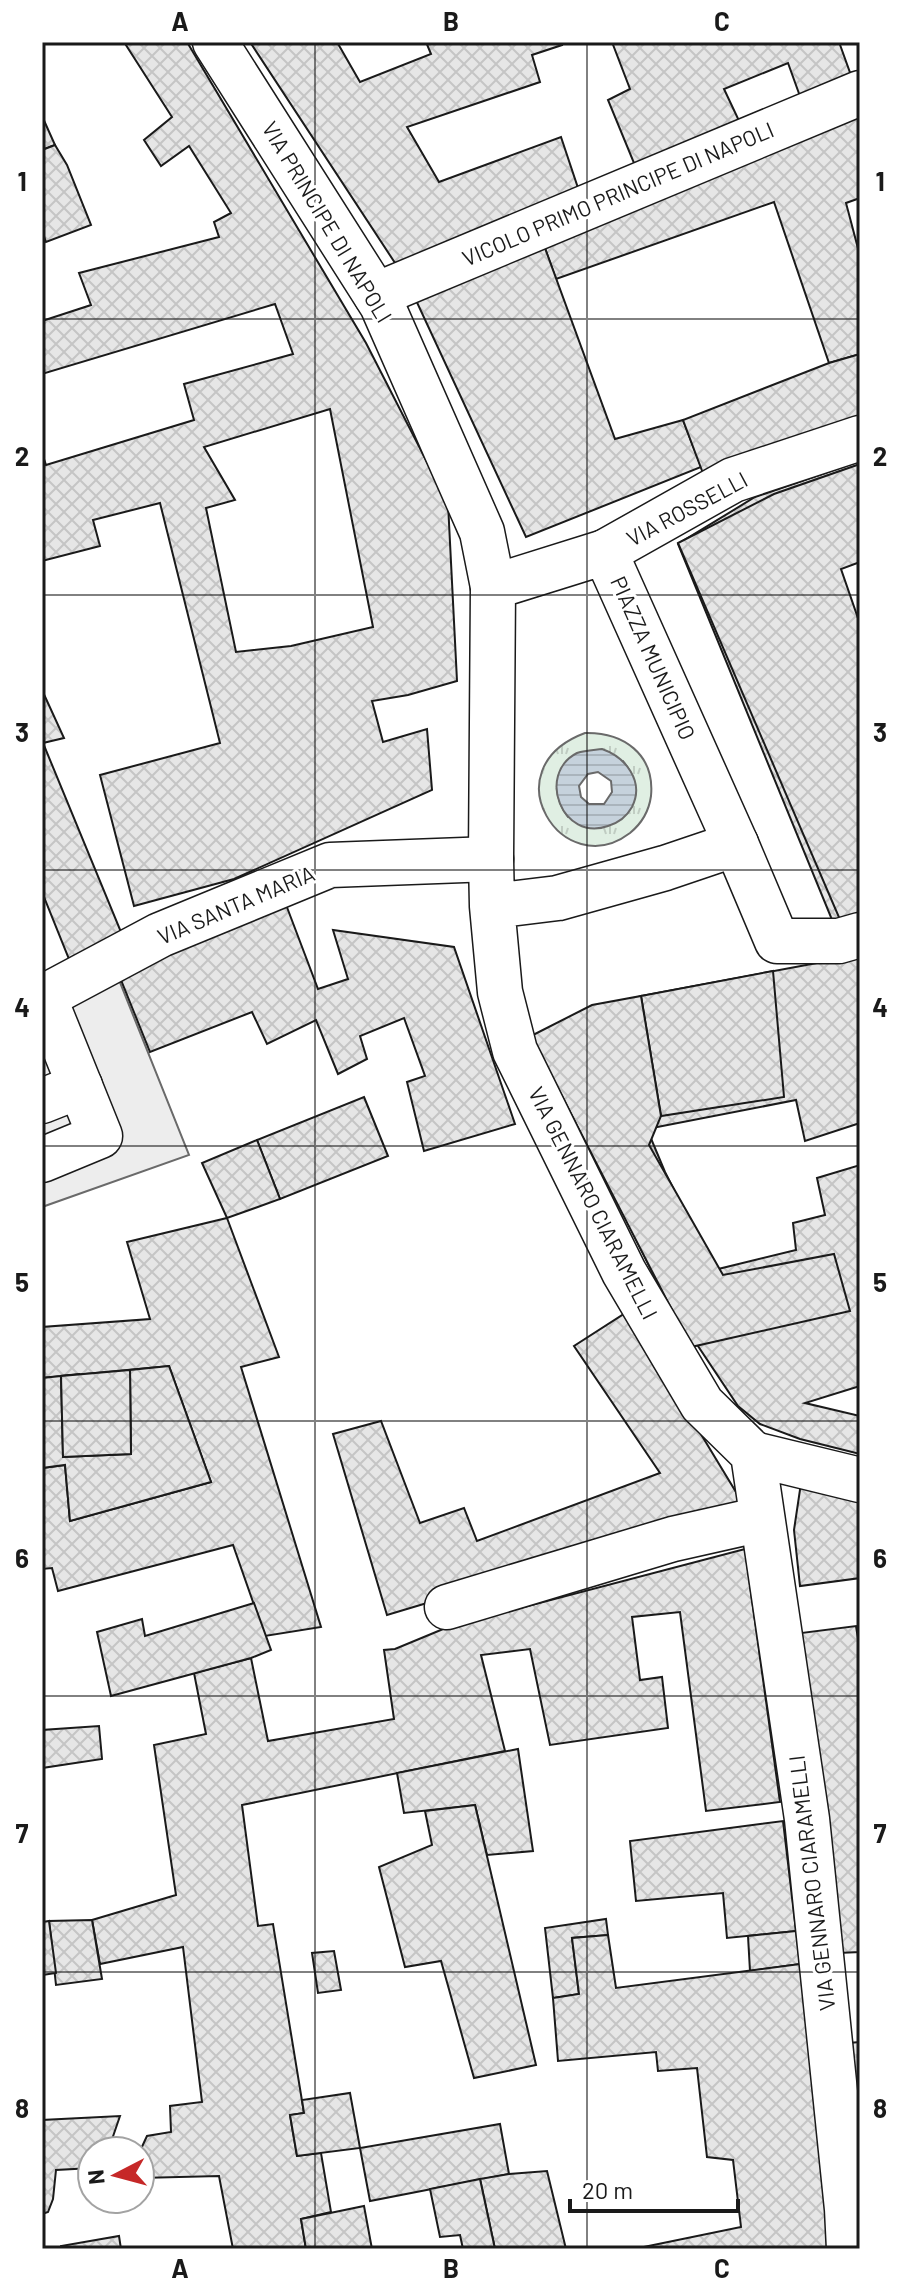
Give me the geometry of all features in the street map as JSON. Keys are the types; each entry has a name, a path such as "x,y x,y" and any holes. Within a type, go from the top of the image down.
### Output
{"street":[{"name":"VIA PRINCIPE DI NAPOLI","path":"215,42 382,305 482,532 493,587"},
{"name":"VICOLO PRIMO PRINCIPE DI NAPOLI","path":"376,295 860,93"},
{"name":"VIA ROSSELLI","path":"605,552 733,480 860,438"},
{"name":"PIAZZA MUNICIPIO","path":"493,587 605,552 777,941 839,941 860,935"},
{"path":"493,587 492,906 558,898 736,844"},
{"name":"VIA SANTA MARIA","path":"43,998 160,935 330,865 491,859"},
{"name":"VIA GENNARO CIARAMELLI","path":"492,906 500,992 515,1051 624,1272 655,1325 702,1404 753,1454 807,1819 849,2249"},
{"path":"42,1160 100,1136 61,1094 43,998"},
{"path":"753,1454 860,1480"},
{"path":"447,1607 673,1539 762,1519"}],"green space":[{"path":"585,733 599,734 624,741 642,757 651,781 651,796 641,821 630,833 605,845 581,844 561,833 546,816 539,794 542,771 557,750","holes":["623,761 634,782 632,806 568,817 558,795 560,771"]}],"shaded area":[{"path":"602,749 618,758 630,771 636,788 635,797 630,810 619,821 592,828 578,824 567,815 557,790 558,776 565,763 577,753","holes":["598,772 611,781 612,792 604,804 589,804 581,797 579,786 588,774"]},
{"path":"119,980 189,1155 42,1207 42,1019"}],"building":[{"path":"124,42 187,42 366,343 448,503 457,681 408,695 372,701 383,742 427,729 432,790 234,879 134,906 100,775 220,743 160,503 93,520 100,546 42,561 42,453 46,465 194,420 184,384 293,354 275,304 42,374 42,321 91,305 79,273 219,237 214,222 231,213 189,146 161,166 144,140 172,117","holes":["330,409 373,627 291,646 236,652 206,508 235,500 204,447"]},
{"path":"250,42 337,42 360,82 431,54 426,42 561,42 562,45 532,55 540,82 407,127 439,182 561,137 580,194 399,269"},
{"path":"612,42 839,42 853,81 801,99 788,63 724,89 741,125 636,168 608,100 630,89"},
{"path":"860,112 860,198 846,203 860,256 860,354 829,363 774,202 556,279 542,240"},
{"path":"42,116 55,145 42,150"},
{"path":"55,145 67,165 91,225 46,242 42,231 42,150"},
{"path":"542,240 615,439 683,420 701,467 526,537 414,296"},
{"path":"860,354 860,415 704,476 683,420"},
{"path":"860,461 860,550 824,564 860,650 860,924 837,932 678,544 755,497"},
{"path":"860,464 860,562 841,569 860,624 860,923 844,929 678,543 774,494"},
{"path":"42,690 64,738 43,743 121,932 69,959 42,892"},
{"path":"285,902 318,989 348,979 333,930 454,947 515,1124 424,1151 407,1082 425,1076 404,1018 360,1036 367,1059 338,1074 316,1020 267,1044 252,1012 150,1052 119,975"},
{"path":"860,955 860,1123 805,1141 796,1100 647,1129 714,1270 796,1250 793,1223 825,1215 817,1178 860,1165 860,1386 805,1403 860,1416 860,1454 800,1439 760,1424 738,1406 662,1292 535,1035 641,996"},
{"path":"773,971 784,1097 661,1116 641,996"},
{"path":"641,996 661,1116 649,1145 723,1275 834,1254 850,1311 691,1347 531,1036 592,1005"},
{"path":"364,1097 388,1156 280,1199 257,1140"},
{"path":"257,1140 280,1199 227,1218 202,1163"},
{"path":"227,1218 279,1357 241,1367 321,1627 265,1636 233,1545 58,1591 52,1568 42,1569 42,1468 65,1465 70,1521 211,1482 169,1366 42,1378 42,1327 150,1319 127,1242"},
{"path":"627,1312 742,1502 597,1552 387,1615 333,1434 381,1421 420,1523 464,1508 477,1541 660,1473 574,1346"},
{"path":"169,1366 211,1482 70,1521 65,1465 42,1468 42,1378 61,1376 63,1457 131,1454 130,1370"},
{"path":"130,1370 131,1454 63,1457 61,1376"},
{"path":"801,1483 860,1498 860,1578 800,1586 794,1530"},
{"path":"745,1549 780,1802 706,1811 680,1612 632,1617 640,1680 662,1677 668,1728 550,1745 530,1649 481,1655 505,1751 242,1805 258,1926 273,1924 304,2113 290,2115 297,2156 321,2153 331,2212 301,2219 306,2249 233,2249 219,2176 156,2178 156,2135 153,2135 171,2132 170,2106 202,2102 183,1947 100,1964 92,1920 176,1895 154,1745 206,1734 194,1673 251,1658 268,1741 394,1719 384,1650 395,1649 448,1627"},
{"path":"254,1603 271,1650 111,1696 97,1632 142,1619 145,1636"},
{"path":"856,1626 860,1651 860,1952 838,1953 801,1633"},
{"path":"99,1726 102,1759 42,1768 42,1730"},
{"path":"518,1749 533,1851 487,1855 475,1805 404,1813 397,1773"},
{"path":"475,1805 536,2065 474,2078 441,1961 405,1967 379,1867 432,1845 425,1811"},
{"path":"783,1821 796,1931 727,1938 723,1893 636,1901 630,1841"},
{"path":"606,1919 608,1935 572,1938 579,1994 553,1998 545,1928"},
{"path":"92,1920 102,1979 56,1985 49,1921"},
{"path":"49,1921 56,1973 42,1975 42,1922"},
{"path":"796,1931 800,1964 750,1971 748,1936"},
{"path":"608,1935 616,1988 800,1964 834,2249 634,2249 741,2227 733,2160 707,2157 697,2068 658,2071 656,2052 558,2061 553,1998 579,1994 572,1938"},
{"path":"334,1951 341,1990 318,1993 312,1953"},
{"path":"860,2042 860,2174 848,2043"},
{"path":"350,2093 360,2148 297,2156 290,2115 304,2113 302,2100"},
{"path":"120,2116 113,2135 76,2135 76,2169 56,2170 53,2199 48,2212 42,2214 42,2120"},
{"path":"500,2124 509,2174 370,2201 360,2148"},
{"path":"547,2171 566,2249 495,2249 480,2179"},
{"path":"480,2179 495,2249 463,2249 460,2235 440,2237 430,2189"},
{"path":"364,2206 372,2249 306,2249 301,2219"},
{"path":"119,2236 121,2249 61,2249 61,2246"}]}
